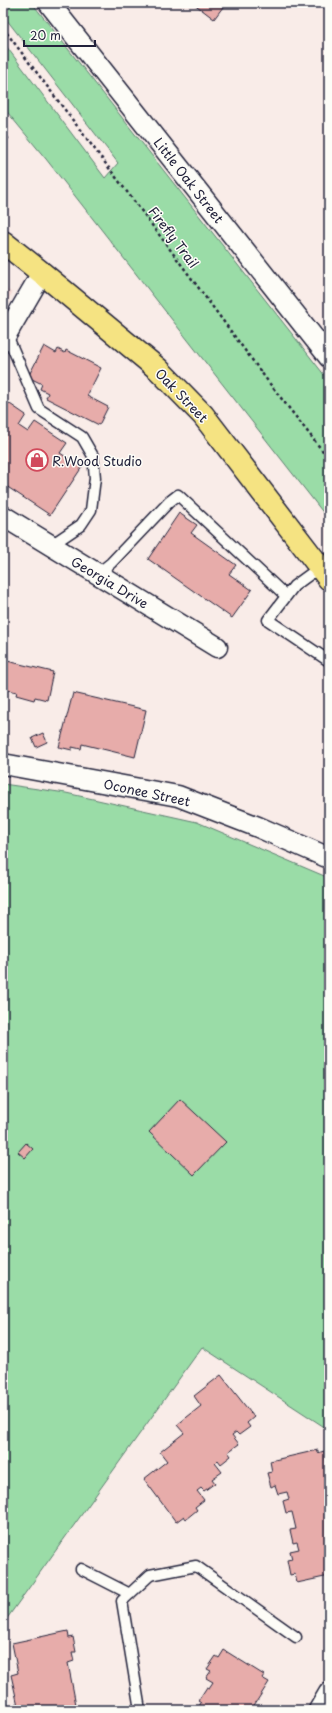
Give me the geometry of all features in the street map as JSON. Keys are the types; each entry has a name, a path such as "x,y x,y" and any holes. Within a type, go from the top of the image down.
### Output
{"main road":[{"name":"Oak Street","path":"3,242 158,369 204,415 324,573"}],"street":[{"name":"Little Oak Street","path":"49,3 329,357"},
{"path":"5,338 42,273"},
{"name":"Georgia Drive","path":"3,516 217,647"},
{"name":"Oconee Street","path":"3,764 178,796 258,826 329,858"},
{"path":"319,1710 329,1693"}],"lane":[{"path":"5,338 39,409 82,437 93,456 94,478 91,510 81,525 50,546"},
{"path":"96,574 111,564 169,502 178,495 286,596"},
{"path":"324,573 294,586 268,620 329,661"},
{"path":"140,1710 122,1601 150,1575 196,1566 296,1637"},
{"path":"81,1569 130,1594"}],"path":[{"name":"Firefly Trail","path":"3,28 139,206 270,384 329,459"}],"shaded area":[{"path":"3,286 12,293 3,309"}],"green space":[{"path":"3,3 32,3 329,381 329,520 46,159 3,107 3,42 105,178 118,163 3,15"},
{"path":"3,784 66,793 197,822 329,878 329,1430 202,1347 3,1624"}],"building":[{"path":"193,3 226,3 214,19"},
{"path":"3,133 9,138 3,146"},
{"path":"44,346 56,353 58,349 65,353 66,350 101,368 87,396 108,407 99,425 46,398 48,393 40,389 42,384 28,377"},
{"name":"R.Wood Studio","path":"4,400 26,415 19,426 28,432 35,422 67,443 60,453 82,467 50,515 3,484"},
{"path":"179,513 197,525 191,533 236,565 229,574 252,590 232,618 148,559"},
{"path":"3,660 53,672 47,700 35,697 34,700 16,695 17,692 3,689"},
{"path":"73,693 146,710 135,757 82,744 81,749 72,747 72,750 59,747"},
{"path":"43,733 47,742 36,747 32,738"},
{"path":"180,1099 226,1142 194,1175 149,1132"},
{"path":"26,1143 33,1149 25,1158 18,1152"},
{"path":"221,1375 254,1417 247,1423 250,1427 239,1435 236,1432 232,1435 239,1444 228,1452 231,1456 221,1464 218,1460 215,1463 222,1472 212,1479 215,1483 204,1491 201,1488 197,1491 204,1500 195,1507 197,1510 186,1519 184,1516 176,1522 144,1479 167,1461 160,1452 184,1433 177,1425 201,1406 194,1396"},
{"path":"318,1450 318,1453 324,1451 329,1473 329,1576 297,1583 295,1574 290,1575 287,1560 292,1559 290,1551 299,1549 297,1542 293,1543 290,1530 296,1529 292,1512 286,1513 283,1501 289,1499 287,1492 278,1494 275,1485 271,1487 267,1473 272,1472 270,1461"},
{"path":"68,1631 69,1638 73,1637 76,1652 72,1652 74,1661 68,1663 77,1710 19,1710 11,1675 18,1673 12,1643"},
{"path":"224,1650 264,1675 262,1678 269,1682 253,1707 258,1710 201,1710 198,1708 201,1703 198,1701 207,1687 209,1688 213,1682 206,1678 211,1671 207,1669 216,1656 219,1658"}],"place":[{"name":"R.Wood Studio","path":"37,460"}]}
